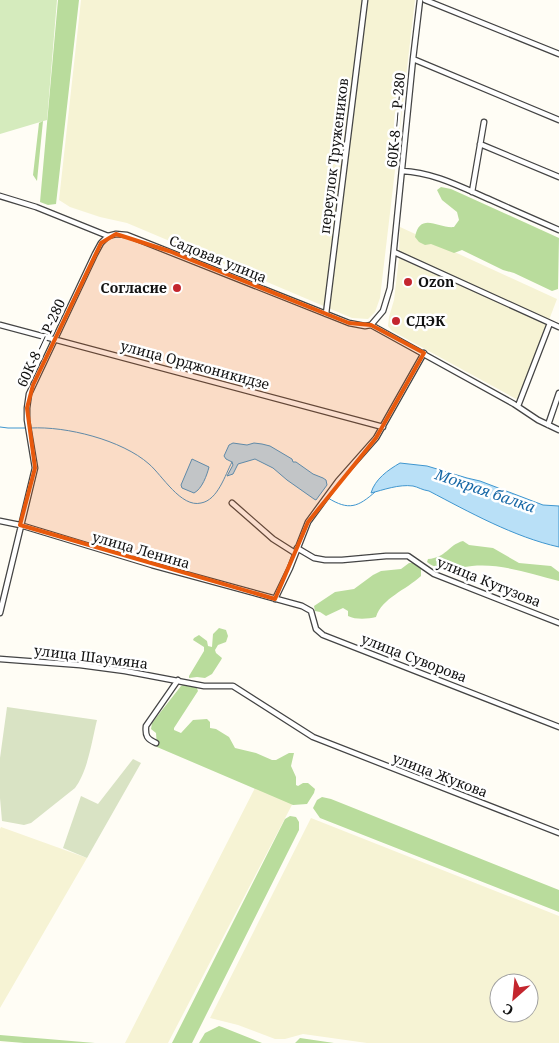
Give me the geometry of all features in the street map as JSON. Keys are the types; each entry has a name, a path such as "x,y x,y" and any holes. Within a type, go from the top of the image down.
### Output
{"street":[{"name":"переулок Тружеников","path":"326,314 365,0"},
{"name":"60К-8 — Р-280","path":"371,325 380,316 387,302 395,243 420,0"},
{"path":"426,0 559,54"},
{"path":"413,59 559,120"},
{"path":"472,192 484,122"},
{"path":"480,144 559,177"},
{"path":"402,171 419,172 472,192 559,230"},
{"name":"Садовая улица","path":"0,196 108,236 116,234 127,235 358,326 371,325 559,430"},
{"name":"60К-8 — Р-280","path":"0,613 35,468 27,420 29,394 95,254 101,243 108,236"},
{"path":"394,252 559,327"},
{"path":"518,406 550,323"},
{"name":"улица Орджоникидзе","path":"0,325 383,427"},
{"path":"275,599 290,568 304,530 314,513 338,481 365,452 383,427 424,353"},
{"path":"548,425 559,393"},
{"name":"улица Кутузова","path":"232,503 273,539 314,558 342,560 408,556 434,574 559,623"},
{"name":"улица Ленина","path":"0,521 275,599"},
{"name":"улица Суворова","path":"275,599 308,608 311,611 316,629 323,635 559,727"},
{"name":"улица Шаумяна","path":"0,659 80,665 178,680 204,686 233,686 313,737"},
{"path":"156,743 148,740 145,734 146,726 178,680"},
{"name":"улица Жукова","path":"313,737 559,833"}],"highlighted area":[{"path":"116,234 169,251 349,323 371,325 424,353 376,438 308,522 275,599 20,525 35,468 27,408 33,385 101,243"}],"shaded area":[{"path":"81,0 415,0 380,298 375,312 368,319 352,318 127,223 100,217 70,207 59,200"},
{"path":"400,227 557,299 549,320 399,251"},
{"path":"399,258 547,324 518,400 392,331 388,326 394,300"},
{"path":"257,784 294,801 168,1043 125,1043"},
{"path":"311,818 559,916 559,1043 367,1043 303,1034 285,1039 275,1039 238,1025 210,1018"},
{"path":"1,827 87,858 0,1008 0,829"}],"green space":[{"path":"0,0 57,0 47,120 0,134"},
{"path":"58,0 79,0 56,204 48,205 40,202"},
{"path":"43,121 37,181 33,175 39,123"},
{"path":"441,187 451,189 559,238 558,289 552,291 462,250 454,253 431,244 425,245 419,242 415,237 417,229 421,225 431,223 454,227 459,220 457,212 442,200 437,190"},
{"path":"463,541 469,545 493,548 519,563 551,566 559,572 559,581 527,572 494,566 443,568 427,562 428,559 443,554 454,545"},
{"path":"409,563 415,563 421,569 421,576 389,599 379,610 376,617 362,619 351,617 348,616 348,611 343,608 326,616 315,611 314,606 335,592 354,589 381,571 401,569"},
{"path":"219,628 226,630 228,636 226,642 218,645 215,650 222,658 221,660 212,674 205,678 189,678 204,651 204,647 193,640 194,638 199,635 207,641 208,646 212,647 213,634"},
{"path":"185,684 196,686 198,691 174,730 181,733 193,720 207,719 210,722 210,728 216,729 229,737 235,748 256,753 272,760 276,760 289,753 294,753 291,766 296,777 296,785 308,783 315,789 307,804 293,805 157,747 156,733 151,729 152,723 181,686"},
{"path":"7,707 97,720 86,764 75,788 31,823 24,825 2,821 0,758"},
{"path":"133,759 141,763 87,858 63,848 81,796 98,804"},
{"path":"322,797 559,890 559,912 320,818 313,808 317,800"},
{"path":"290,816 296,817 299,822 299,830 192,1043 172,1043 285,819"},
{"path":"219,1026 262,1043 199,1043 205,1033"},
{"path":"0,1035 95,1043 0,1041"},
{"path":"300,1038 334,1043 295,1043"}],"water":[{"path":"233,443 247,445 254,443 270,446 292,459 293,462 326,480 327,485 316,500 273,468 255,459 238,464 233,474 227,476 233,465 224,456 229,445"},
{"path":"192,459 209,467 202,485 194,493 182,488 181,485"},
{"path":"400,463 427,466 480,481 543,505 559,506 559,547 525,537 415,486 397,487 371,493 379,479"}],"waterway":[{"name":"Мокрая балка","path":"0,427 27,428"},
{"name":"Мокрая балка","path":"31,428 60,429 77,432 124,448 138,455 149,464 179,496 186,501 194,503 201,503 212,497 232,462"},
{"name":"Мокрая балка","path":"328,498 342,505 353,506 375,492"}],"place":[{"name":"Ozon","path":"408,282"},
{"name":"Согласие","path":"177,288"},
{"name":"СДЭК","path":"396,321"}]}
